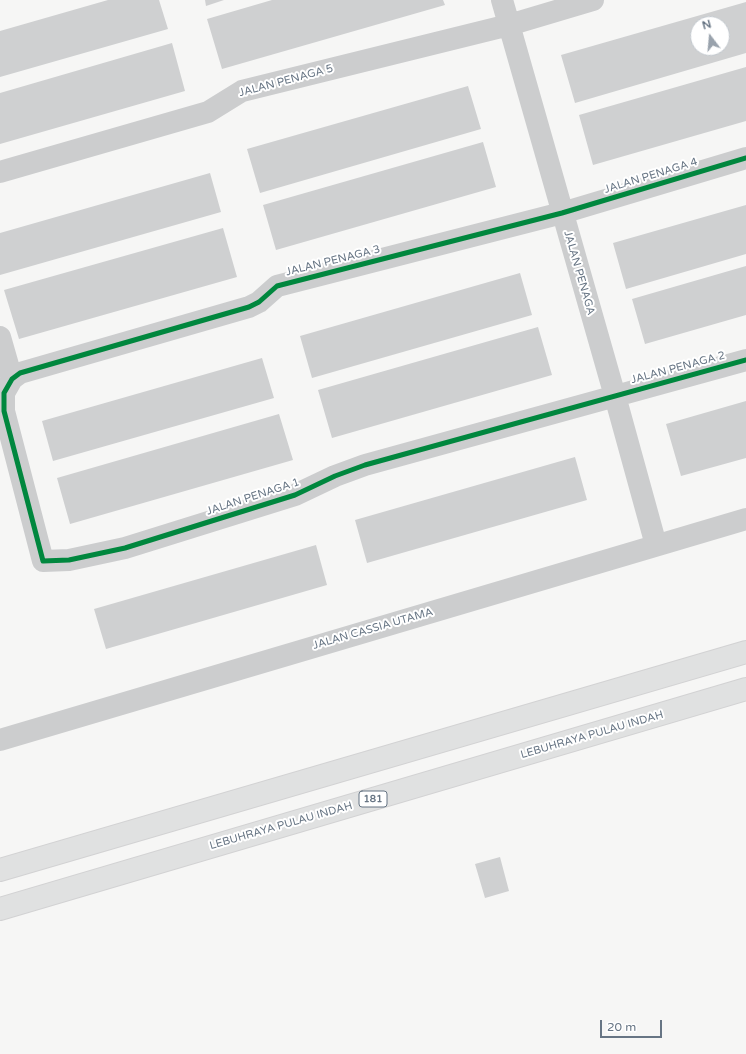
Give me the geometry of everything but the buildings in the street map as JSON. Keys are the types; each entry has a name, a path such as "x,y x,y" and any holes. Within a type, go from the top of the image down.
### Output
{"main road":[{"path":"0,870 746,652"},
{"name":"LEBUHRAYA PULAU INDAH","path":"0,909 746,689"}],"street":[{"name":"JALAN PENAGA","path":"502,0 615,396 656,546"},
{"name":"JALAN PENAGA 5","path":"0,172 208,112 242,91 509,25 593,0"},
{"name":"JALAN PENAGA 4","path":"562,213 746,158"},
{"name":"JALAN PENAGA 3","path":"12,379 20,373 249,307 260,302 277,286 562,213"},
{"path":"0,337 12,379"},
{"name":"JALAN PENAGA 2","path":"615,396 746,360"},
{"name":"JALAN PENAGA 1","path":"12,379 4,393 4,411 42,561 69,560 125,548 295,495 335,476 365,465 615,396"},
{"name":"JALAN CASSIA UTAMA","path":"0,740 746,520"}],"cycle path":[{"path":"746,158 562,213 277,286 259,302 249,307 20,373 12,379 4,393 4,411 43,561 69,560 125,548 295,495 335,476 365,465 746,360"}]}
